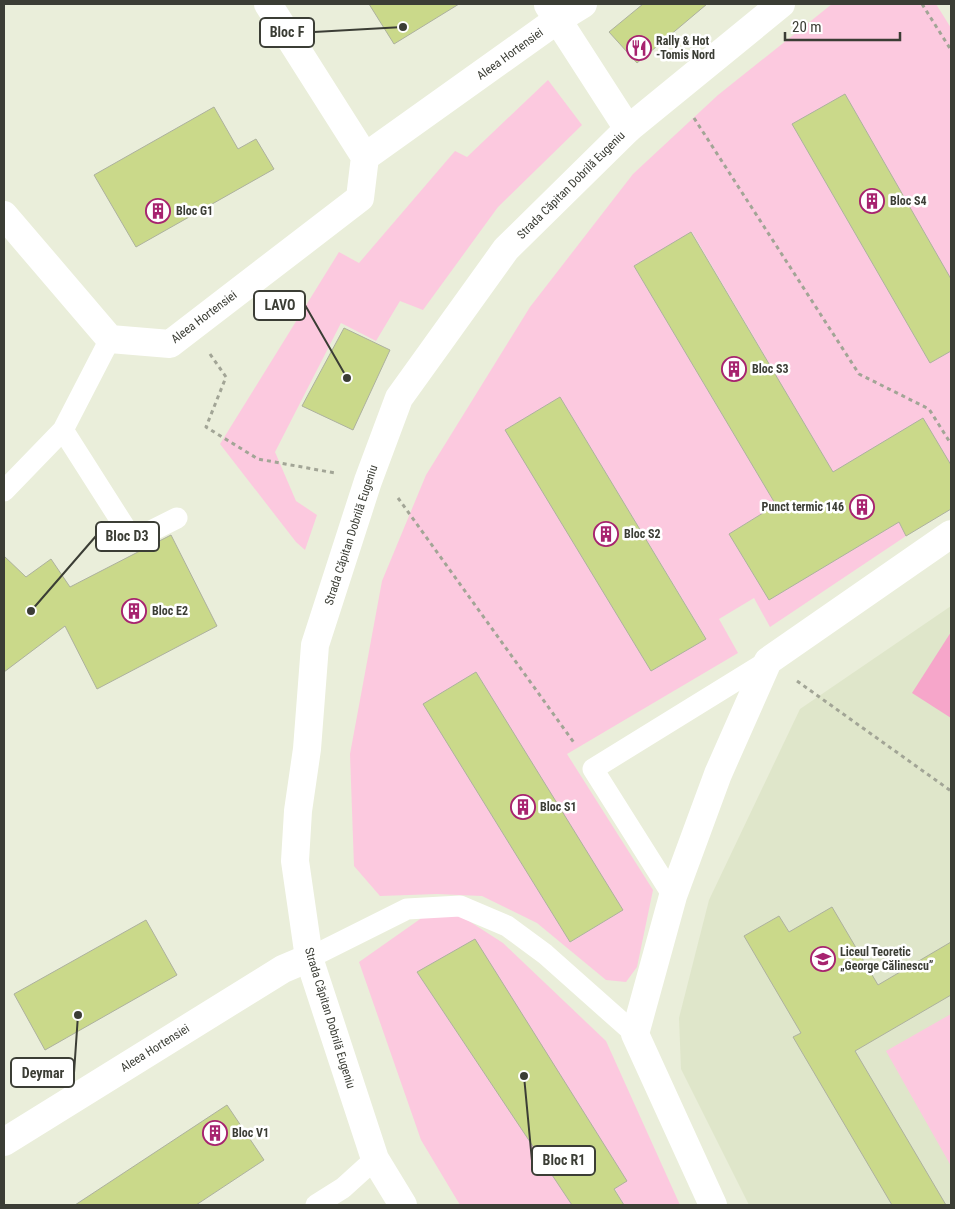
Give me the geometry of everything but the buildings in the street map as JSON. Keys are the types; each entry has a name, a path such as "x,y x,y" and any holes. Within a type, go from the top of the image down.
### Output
{"street":[{"path":"268,4 365,157"},
{"name":"Aleea Hortensiei","path":"110,339 170,344 360,198 365,157 552,12 583,4"},
{"name":"Strada Căpitan Dobrilă Eugeniu","path":"403,1205 375,1159 309,958 295,861 298,811 307,749 315,644 368,481 399,398 506,249 628,128 781,4"},
{"path":"552,12 628,128"},
{"path":"4,215 110,339"},
{"path":"713,1205 635,1034 673,896 718,774 768,661 951,534"},
{"name":"Aleea Hortensiei","path":"4,1142 283,968 309,958"}],"lane":[{"path":"4,490 63,430 110,339"},
{"path":"63,430 134,540 177,518"},
{"path":"673,896 593,769 768,661"},
{"path":"309,958 407,909 460,906 507,926 545,954 635,1034"},
{"path":"316,1205 344,1188 375,1159"}],"path":[{"path":"922,4 951,50"},
{"path":"690,112 859,374 929,409 951,444"},
{"path":"192,326 226,376 206,427 258,459 336,473"},
{"path":"397,496 593,769"},
{"path":"803,686 951,791"}],"shaded area":[{"path":"832,4 936,4 951,28 951,279 845,94 792,124 930,363 951,351 951,465 923,418 833,472 692,232 634,266 776,505 729,534 769,600 899,522 906,536 770,627 754,598 719,619 738,653 567,754 653,890 637,967 626,982 606,980 537,923 482,896 437,894 380,896 354,866 350,754 382,581 426,475 530,307 633,174 718,95","holes":["560,397 706,638 652,671 506,430","476,672 622,910 571,942 424,704"]},
{"path":"548,80 582,125 498,207 423,310 400,301 376,341 341,323 275,452 296,501 317,515 305,550 296,542 220,444 339,252 359,263 455,151 467,157"},
{"name":"Liceul Teoretic „George Călinescu”","path":"951,606 951,1205 749,1205 681,1069 679,1018 709,900 800,709"},
{"path":"951,632 951,718 912,693"},
{"path":"458,914 503,943 606,1041 680,1205 624,1205 475,940 417,972 572,1205 460,1205 421,1140 359,962 423,917"},
{"path":"951,1014 951,1166 886,1051"}],"place":[{"name":"Bloc F","path":"403,27"},
{"name":"Rally & Hot -Tomis Nord","path":"639,48"},
{"name":"Bloc S4","path":"872,201"},
{"name":"Bloc G1","path":"158,211"},
{"name":"Bloc S3","path":"734,369"},
{"name":"LAVO","path":"347,378"},
{"name":"Punct termic 146","path":"862,507"},
{"name":"Bloc S2","path":"606,534"},
{"name":"Bloc D3","path":"31,611"},
{"name":"Bloc E2","path":"134,611"},
{"name":"Bloc S1","path":"523,807"},
{"name":"Liceul Teoretic „George Călinescu”","path":"823,959"},
{"name":"Deymar","path":"78,1015"},
{"name":"Bloc R1","path":"524,1076"},
{"name":"Bloc V1","path":"215,1133"}]}
